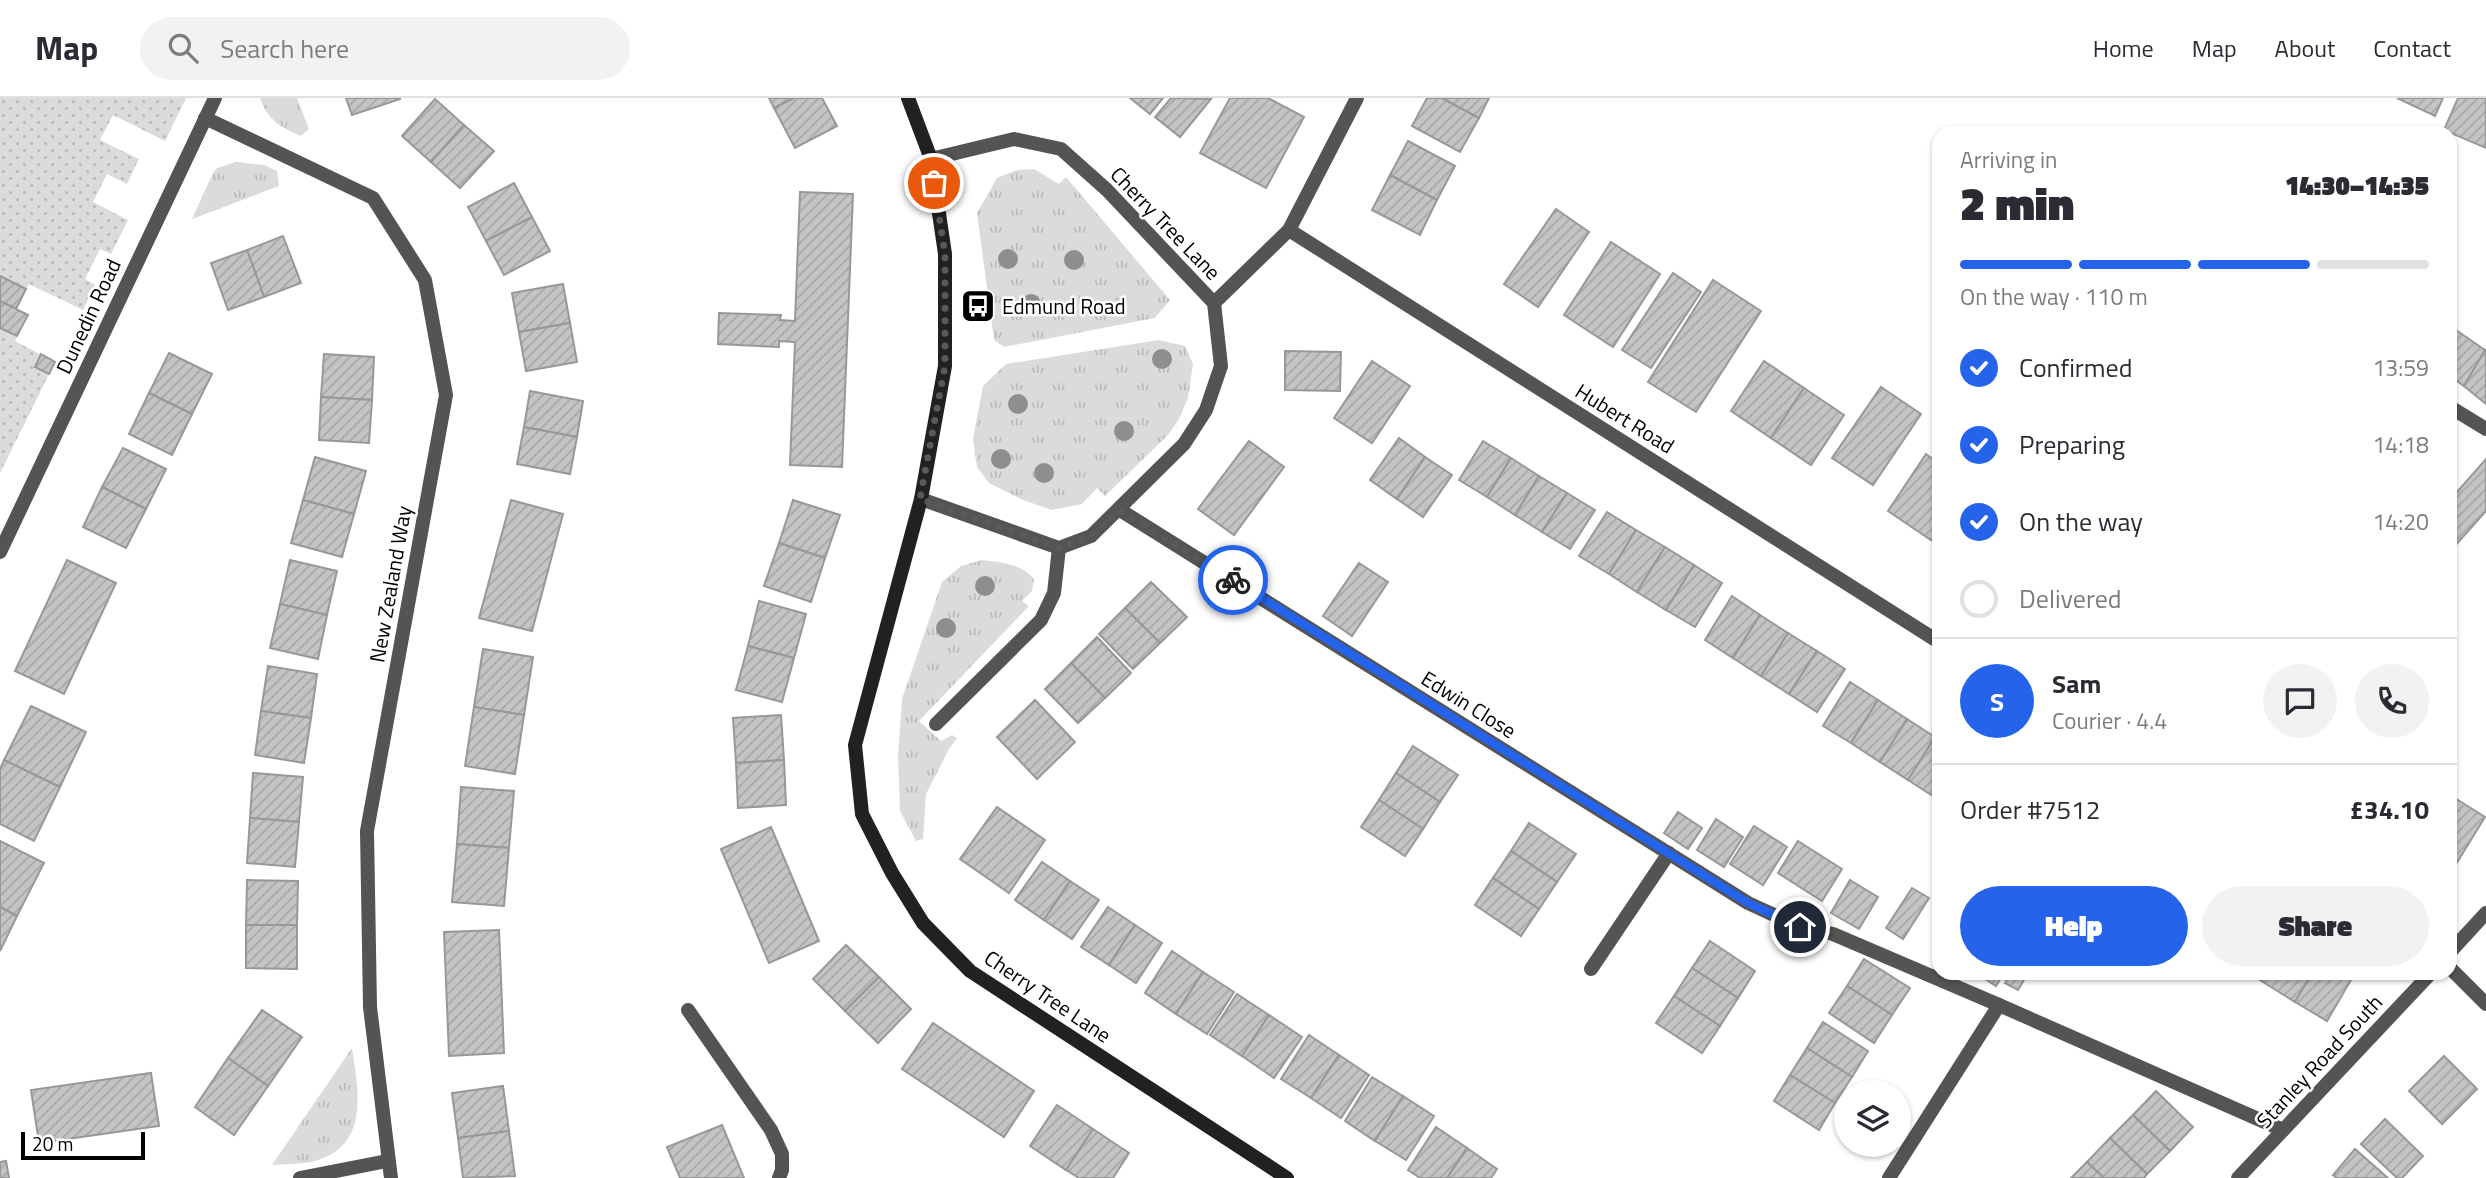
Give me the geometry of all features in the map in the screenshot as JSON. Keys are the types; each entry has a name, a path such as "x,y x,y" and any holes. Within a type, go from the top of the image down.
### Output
{"street":[{"name":"Dunedin Road","path":"0,552 215,98"},
{"name":"Cherry Tree Lane","path":"908,98 931,159 945,254 945,366 920,499 855,745 862,814 892,873 923,923 970,971 1287,1178"},
{"path":"1214,303 1289,230 1357,98"},
{"name":"New Zealand Way","path":"205,118 373,198 425,280 446,395 367,831 370,1007 391,1178"},
{"name":"Cherry Tree Lane","path":"931,159 1014,139 1061,149 1107,190 1214,303 1221,366 1206,410 1184,444 1119,510 1091,536 1059,548"},
{"name":"Hubert Road","path":"1289,230 1932,638"},
{"path":"2457,411 2486,429"},
{"path":"920,499 1059,548 1054,593 1041,620 936,724"},
{"name":"Edwin Close","path":"1119,510 1748,903 1800,927 1833,934 1932,976"},
{"path":"1591,969 1669,853"},
{"path":"2457,944 2486,913"},
{"path":"2457,975 2486,1004"},
{"name":"Edwin Close","path":"1941,980 2283,1130"},
{"name":"Stanley Road South","path":"2238,1178 2424,980"},
{"path":"1889,1178 1999,1005"},
{"path":"688,1010 771,1130 782,1154 782,1171 779,1178"},
{"path":"300,1178 387,1161"}],"green space":[{"path":"0,98 186,98 165,141 113,115 100,140 139,159 127,184 107,174 93,202 128,220 111,254 100,249 85,279 95,285 83,310 29,284 16,309 28,315 15,341 55,362 0,473"},
{"path":"260,98 297,98 309,129 301,136 287,130 271,117"},
{"path":"236,162 264,165 277,171 279,186 192,219 213,173 217,168"},
{"path":"1034,169 1059,184 1066,177 1170,300 1155,318 1004,347 994,340 977,213 997,178 1017,170"},
{"path":"1159,340 1185,346 1193,364 1188,398 1168,435 1105,496 1097,488 1082,504 1052,510 1023,500 989,483 977,467 973,439 983,386 1006,364"},
{"path":"982,560 1011,565 1030,575 1034,580 1032,591 1022,601 1029,606 919,721 941,741 952,735 957,738 926,794 923,839 916,841 900,811 898,757 902,699 942,582 961,566"},
{"path":"352,1048 358,1101 352,1132 343,1145 330,1155 311,1162 272,1165"}],"building":[{"path":"346,98 400,98 400,99 352,115"},
{"path":"769,98 794,98 774,108"},
{"path":"794,98 822,98 837,126 795,148 774,108"},
{"path":"1130,98 1163,98 1150,114"},
{"path":"1171,98 1211,99 1180,137 1155,117"},
{"path":"1230,98 1268,98 1304,117 1266,188 1200,153"},
{"path":"1427,98 1442,98 1479,118 1460,152 1412,126"},
{"path":"1442,98 1489,98 1479,118"},
{"path":"2397,98 2443,98 2435,116"},
{"path":"2458,98 2486,98 2486,148 2457,136 2457,126 2446,126"},
{"path":"435,99 464,125 431,162 402,136"},
{"path":"464,125 494,151 460,188 431,162"},
{"path":"1408,141 1455,166 1437,200 1390,175"},
{"path":"1390,175 1437,200 1420,235 1372,210"},
{"path":"514,183 532,217 486,241 468,207"},
{"path":"800,192 853,194 842,467 790,465 795,342 779,341 779,347 718,344 719,313 781,315 780,320 795,321"},
{"path":"1556,209 1589,232 1538,307 1504,284"},
{"path":"532,217 550,251 504,275 486,241"},
{"path":"283,236 301,283 264,297 247,250"},
{"path":"1611,242 1660,274 1613,347 1564,315"},
{"path":"247,250 264,297 228,310 211,263"},
{"path":"1673,273 1701,292 1651,368 1622,350"},
{"path":"0,276 26,289 16,309 0,301"},
{"path":"1713,280 1761,311 1696,412 1648,382"},
{"path":"563,284 570,323 519,332 512,293"},
{"path":"0,301 28,315 17,336 0,328"},
{"path":"570,323 577,362 526,371 519,332"},
{"path":"2457,331 2485,350 2464,386 2457,381"},
{"path":"1285,351 1341,352 1340,391 1285,390"},
{"path":"2486,351 2486,404 2464,386"},
{"path":"169,353 212,374 192,414 149,393"},
{"path":"41,354 55,362 49,374 35,367"},
{"path":"324,354 374,357 372,400 321,397"},
{"path":"1372,361 1410,386 1372,443 1334,418"},
{"path":"1764,361 1804,388 1771,438 1731,411"},
{"path":"1881,387 1921,414 1873,485 1832,458"},
{"path":"1804,388 1844,415 1811,465 1771,438"},
{"path":"530,391 583,401 577,437 524,427"},
{"path":"149,393 192,414 172,455 129,434"},
{"path":"321,397 372,400 369,443 319,440"},
{"path":"524,427 577,437 570,474 517,464"},
{"path":"1399,438 1425,457 1397,499 1370,480"},
{"path":"1249,441 1284,467 1234,535 1198,509"},
{"path":"1483,441 1511,458 1487,497 1459,480"},
{"path":"123,448 166,469 146,509 102,487"},
{"path":"1926,454 1932,459 1931,540 1888,511"},
{"path":"315,457 366,471 354,514 303,500"},
{"path":"1425,457 1452,475 1423,517 1397,499"},
{"path":"1511,458 1539,476 1515,515 1487,497"},
{"path":"2486,459 2486,511 2457,544 2457,492"},
{"path":"1539,476 1567,493 1542,532 1515,515"},
{"path":"102,487 146,509 126,548 83,527"},
{"path":"1567,493 1595,510 1570,549 1542,532"},
{"path":"303,500 354,514 342,557 291,543"},
{"path":"511,500 563,514 532,631 479,618"},
{"path":"793,500 840,515 825,558 779,543"},
{"path":"1607,512 1636,530 1609,574 1579,556"},
{"path":"1636,530 1665,547 1637,592 1609,574"},
{"path":"779,543 825,558 811,602 764,586"},
{"path":"1665,547 1694,565 1666,610 1637,592"},
{"path":"67,560 116,583 64,694 15,671"},
{"path":"290,560 337,571 327,615 280,604"},
{"path":"1359,563 1388,582 1352,636 1323,616"},
{"path":"1694,565 1722,583 1695,627 1666,610"},
{"path":"1151,582 1187,617 1160,643 1125,608"},
{"path":"1732,596 1760,615 1733,658 1705,640"},
{"path":"759,601 806,614 794,658 748,646"},
{"path":"280,604 327,615 318,659 270,648"},
{"path":"1125,608 1160,643 1133,669 1099,634"},
{"path":"1760,615 1788,633 1761,676 1733,658"},
{"path":"1788,633 1817,651 1789,694 1761,676"},
{"path":"1097,637 1131,673 1105,698 1071,663"},
{"path":"748,646 794,658 782,702 736,690"},
{"path":"483,649 533,657 524,715 474,707"},
{"path":"1817,651 1845,669 1817,712 1789,694"},
{"path":"1071,663 1105,698 1078,723 1045,689"},
{"path":"268,666 317,674 311,718 261,711"},
{"path":"1850,682 1878,700 1851,743 1823,726"},
{"path":"1035,700 1075,742 1037,779 997,737"},
{"path":"1878,700 1907,719 1880,762 1851,743"},
{"path":"31,706 86,732 60,787 4,760"},
{"path":"474,707 524,715 515,774 465,766"},
{"path":"261,711 311,718 304,763 255,755"},
{"path":"781,715 784,760 736,763 733,718"},
{"path":"1907,719 1932,735 1932,742 1908,780 1880,762"},
{"path":"1932,742 1932,795 1908,780"},
{"path":"1413,746 1458,775 1440,802 1396,773"},
{"path":"4,760 60,787 34,841 0,824 0,769"},
{"path":"784,760 786,805 738,808 736,763"},
{"path":"253,773 303,777 299,822 250,818"},
{"path":"1396,773 1440,802 1423,829 1379,800"},
{"path":"461,787 514,791 509,848 457,844"},
{"path":"2457,799 2485,817 2457,862"},
{"path":"1379,800 1423,829 1405,856 1361,827"},
{"path":"997,807 1045,840 1009,893 960,859"},
{"path":"1678,812 1702,828 1688,849 1664,833"},
{"path":"250,818 299,822 295,867 247,863"},
{"path":"1716,819 1743,837 1724,867 1697,850"},
{"path":"1529,823 1576,854 1557,882 1511,851"},
{"path":"1754,826 1787,847 1763,885 1730,864"},
{"path":"771,827 819,941 769,963 721,849"},
{"path":"0,841 44,863 17,916 0,907"},
{"path":"1798,841 1842,869 1822,901 1778,873"},
{"path":"457,844 509,848 504,906 452,902"},
{"path":"1511,851 1557,882 1539,909 1493,878"},
{"path":"1042,862 1070,881 1044,920 1015,900"},
{"path":"1493,878 1539,909 1521,936 1475,905"},
{"path":"247,880 298,881 297,925 246,925"},
{"path":"1850,880 1878,897 1859,929 1831,913"},
{"path":"1070,881 1099,900 1072,939 1044,920"},
{"path":"1912,888 1929,898 1903,939 1886,928"},
{"path":"0,907 17,916 0,951"},
{"path":"1108,907 1135,925 1109,965 1081,947"},
{"path":"246,925 297,925 297,969 246,968"},
{"path":"1135,925 1162,943 1136,983 1109,965"},
{"path":"499,930 504,1053 449,1056 444,932"},
{"path":"1710,941 1755,971 1738,998 1692,968"},
{"path":"846,945 879,977 845,1011 813,979"},
{"path":"1172,951 1203,972 1176,1014 1145,993"},
{"path":"1864,959 1910,988 1892,1015 1847,986"},
{"path":"1692,968 1738,998 1720,1026 1674,996"},
{"path":"1203,972 1234,992 1207,1034 1176,1014"},
{"path":"879,977 911,1009 878,1043 845,1011"},
{"path":"1987,980 2000,980 1996,986"},
{"path":"2007,980 2024,980 2018,990 2005,983"},
{"path":"2264,980 2308,980 2295,1002 2263,982"},
{"path":"2308,980 2351,980 2327,1021 2295,1002"},
{"path":"1847,986 1892,1015 1874,1043 1829,1013"},
{"path":"1237,994 1269,1015 1242,1056 1210,1035"},
{"path":"1674,996 1720,1026 1702,1053 1656,1023"},
{"path":"262,1010 302,1037 268,1086 228,1058"},
{"path":"1269,1015 1302,1037 1274,1078 1242,1056"},
{"path":"1823,1022 1868,1051 1852,1077 1807,1048"},
{"path":"933,1023 1034,1091 1004,1137 902,1069"},
{"path":"1309,1035 1339,1055 1311,1098 1281,1079"},
{"path":"1807,1048 1852,1077 1850,1080 1834,1080 1834,1102 1790,1075"},
{"path":"1339,1055 1369,1075 1341,1118 1311,1098"},
{"path":"2444,1056 2477,1089 2442,1124 2409,1091"},
{"path":"228,1058 268,1086 234,1135 195,1107"},
{"path":"151,1073 159,1126 39,1143 31,1090"},
{"path":"1790,1075 1834,1105 1819,1130 1774,1101"},
{"path":"1372,1077 1403,1096 1375,1141 1345,1121"},
{"path":"503,1086 509,1131 458,1138 452,1093"},
{"path":"2156,1091 2193,1127 2170,1151 2133,1115"},
{"path":"1403,1096 1434,1116 1406,1160 1375,1141"},
{"path":"1057,1105 1093,1129 1066,1170 1030,1146"},
{"path":"2133,1115 2170,1151 2147,1174 2110,1138"},
{"path":"2385,1119 2423,1156 2402,1178 2397,1178 2361,1144"},
{"path":"722,1125 744,1178 680,1178 667,1147"},
{"path":"1436,1127 1467,1148 1447,1178 1420,1178 1408,1170"},
{"path":"1093,1129 1129,1153 1113,1178 1079,1178 1066,1170"},
{"path":"509,1131 515,1176 463,1178 458,1138"},
{"path":"2110,1138 2147,1174 2144,1178 2104,1178 2087,1162"},
{"path":"1467,1148 1497,1169 1491,1178 1447,1178"},
{"path":"2355,1149 2388,1178 2337,1178 2333,1175"},
{"path":"6,1161 9,1178 0,1178 0,1162"},
{"path":"2087,1162 2104,1178 2071,1178"}],"way so far":[{"path":"934,183 945,254 945,366 920,499 1059,548 1091,536 1119,510 1233,580"}],"place":[{"name":"Edmund Road","path":"978,306"}],"route":[{"path":"1233,580 1748,903 1800,927"}]}
